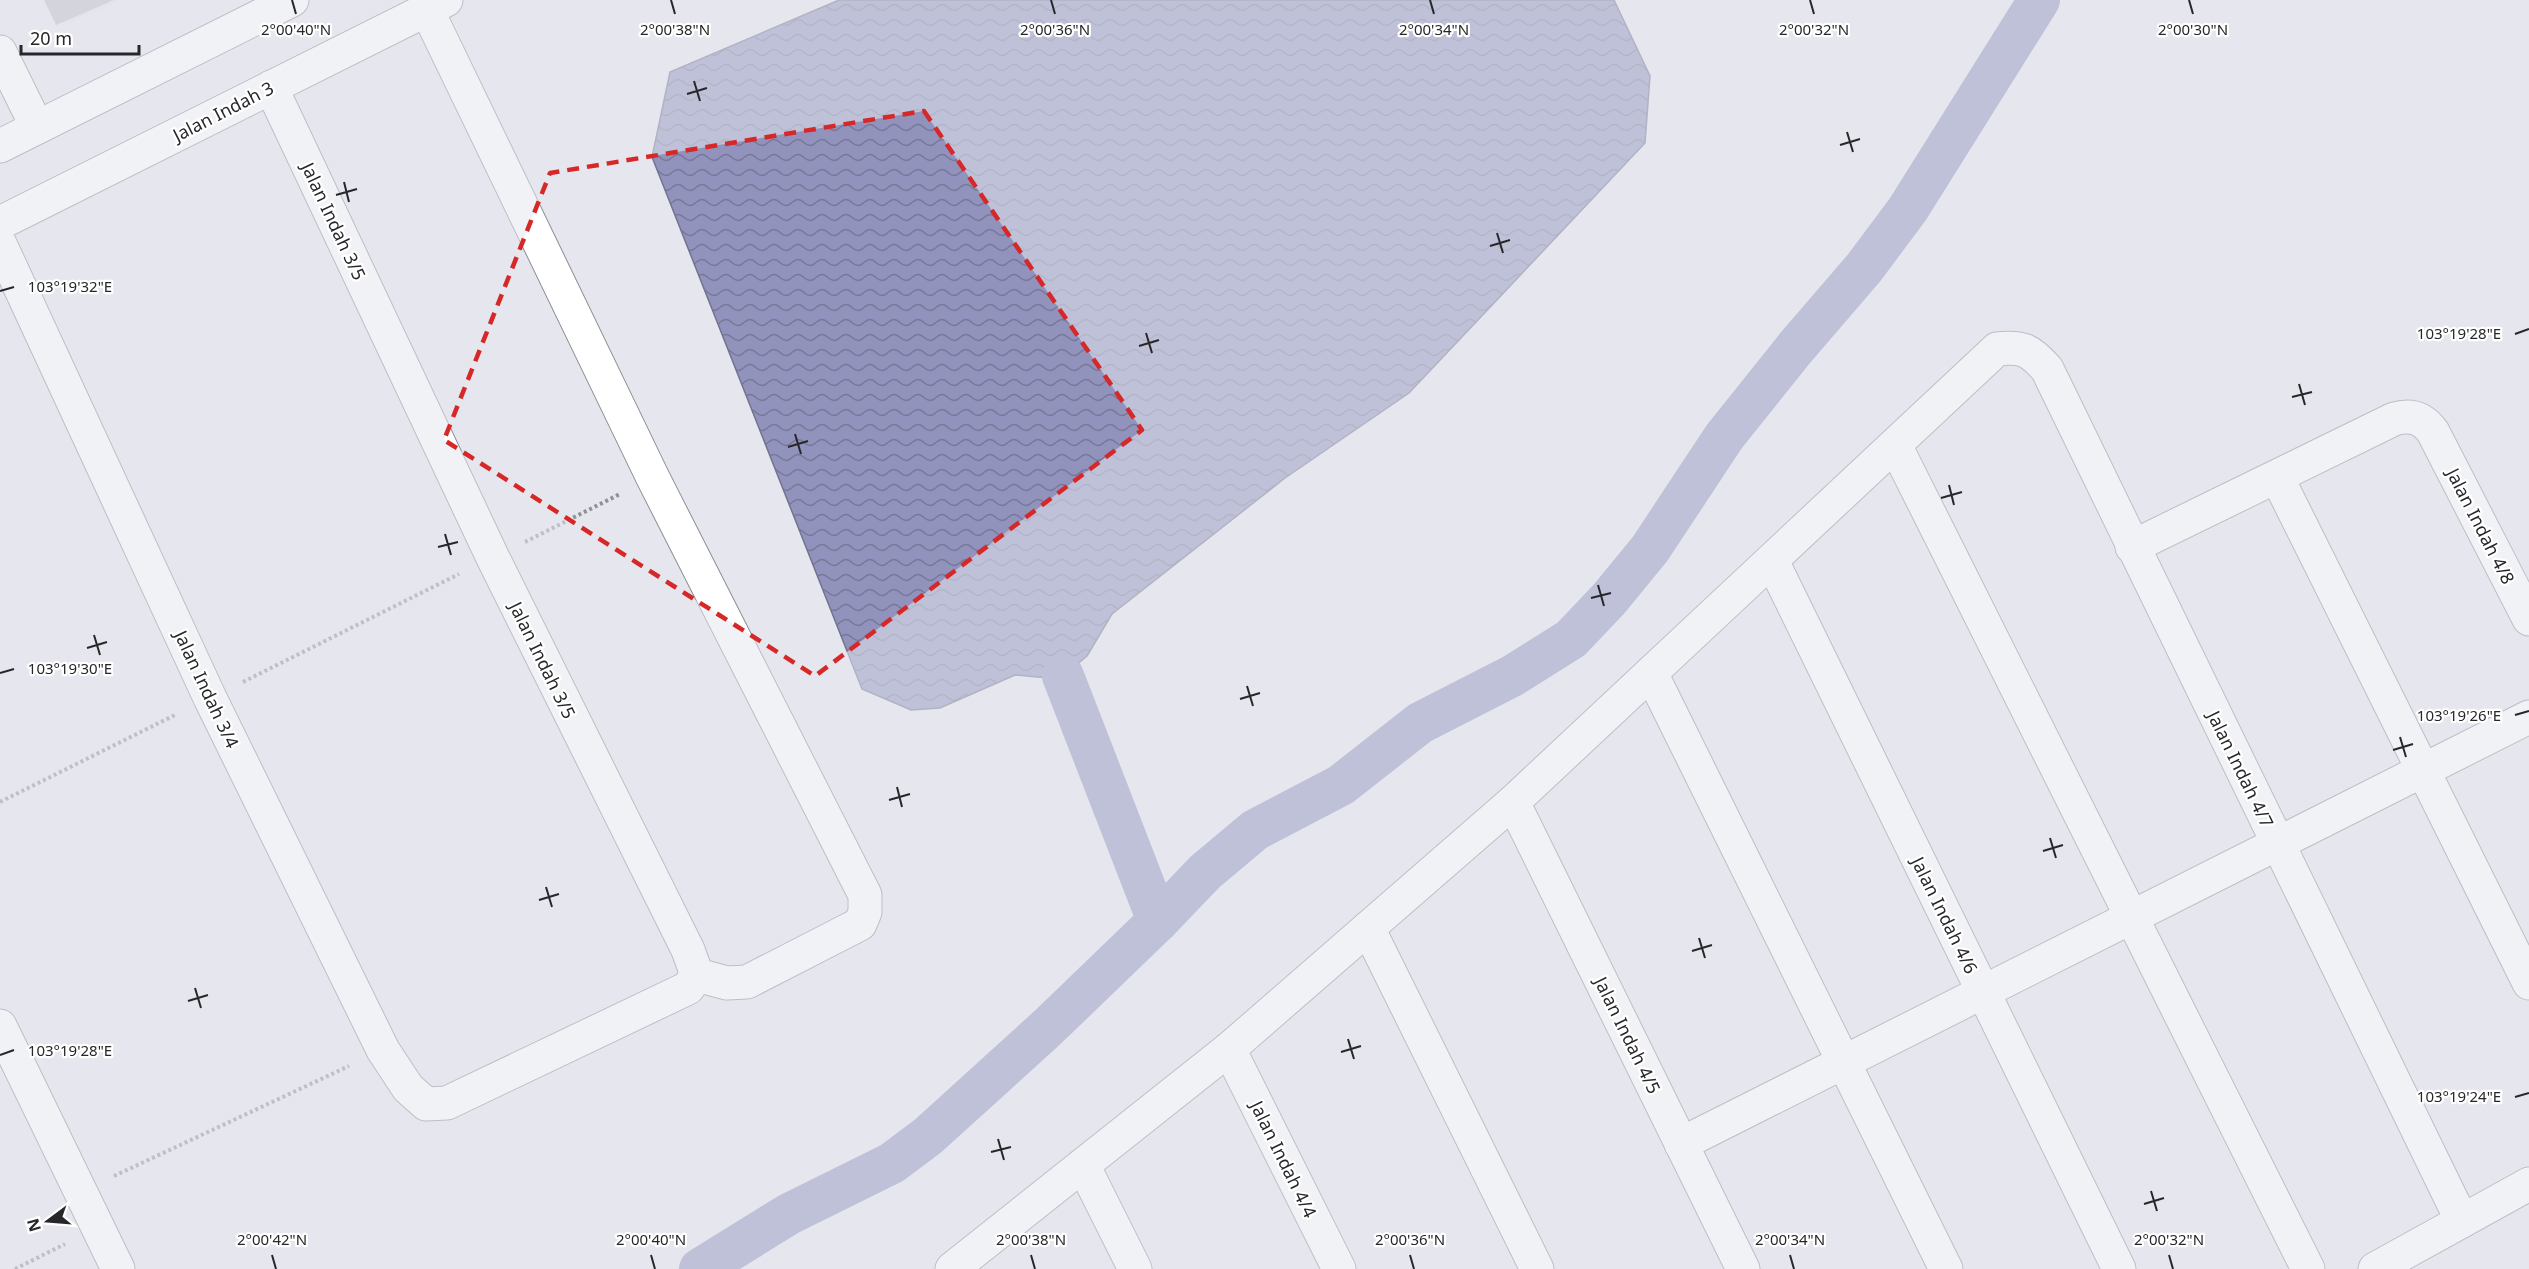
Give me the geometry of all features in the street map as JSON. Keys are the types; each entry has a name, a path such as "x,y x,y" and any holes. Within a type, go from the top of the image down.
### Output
{"street":[{"path":"0,146 292,0"},
{"path":"436,5 653,478 865,895 865,912 860,924 747,982 727,983 697,975"},
{"name":"Jalan Indah 3","path":"0,223 436,5"},
{"path":"0,52 37,128"},
{"name":"Jalan Indah 3/5","path":"271,87 493,558 688,950 697,975"},
{"name":"Jalan Indah 3/4","path":"0,244 210,698 383,1050 408,1088 426,1104 447,1103 688,988 697,975"},
{"name":"Jalan Indah 4/7","path":"1895,445 1997,349 2014,347 2032,353 2047,369 2462,1221"},
{"name":"Jalan Indah 4/8","path":"2277,477 2394,419 2405,416 2416,417 2427,423 2529,619"},
{"path":"952,1269 1229,1049 1513,802 1895,445 2308,1269"},
{"path":"2132,547 2277,477 2529,982"},
{"name":"Jalan Indah 4/6","path":"1772,561 2119,1269"},
{"path":"1652,674 1946,1269"},
{"path":"1681,1144 2529,717"},
{"name":"Jalan Indah 4/5","path":"1513,802 1743,1269"},
{"path":"1368,928 1537,1269"},
{"path":"0,1026 118,1269"},
{"name":"Jalan Indah 4/4","path":"1229,1049 1339,1269"},
{"path":"1083,1165 1135,1269"},
{"path":"2375,1269 2529,1184"}],"path":[{"path":"0,801 653,478"},
{"path":"81,1191 383,1050"},
{"path":"15,1269 98,1227"}],"highlighted area":[{"path":"924,111 1142,430 815,676 444,440 550,173"}],"water":[{"path":"839,0 1614,0 1650,76 1645,143 1409,393 1285,478 1112,614 1087,656 1063,676 1048,678 1015,675 940,708 911,710 862,689 652,157 670,72"}],"building":[{"path":"44,0 114,0 56,25"}],"waterway":[{"path":"700,1269 789,1214 892,1163 928,1136 1047,1028 1158,921 1205,872 1255,830 1341,785 1420,723 1512,676 1571,639 1609,599 1650,549 1724,437 1796,347 1864,268 1908,209 2039,0"},
{"path":"1063,676 1158,921"}]}
